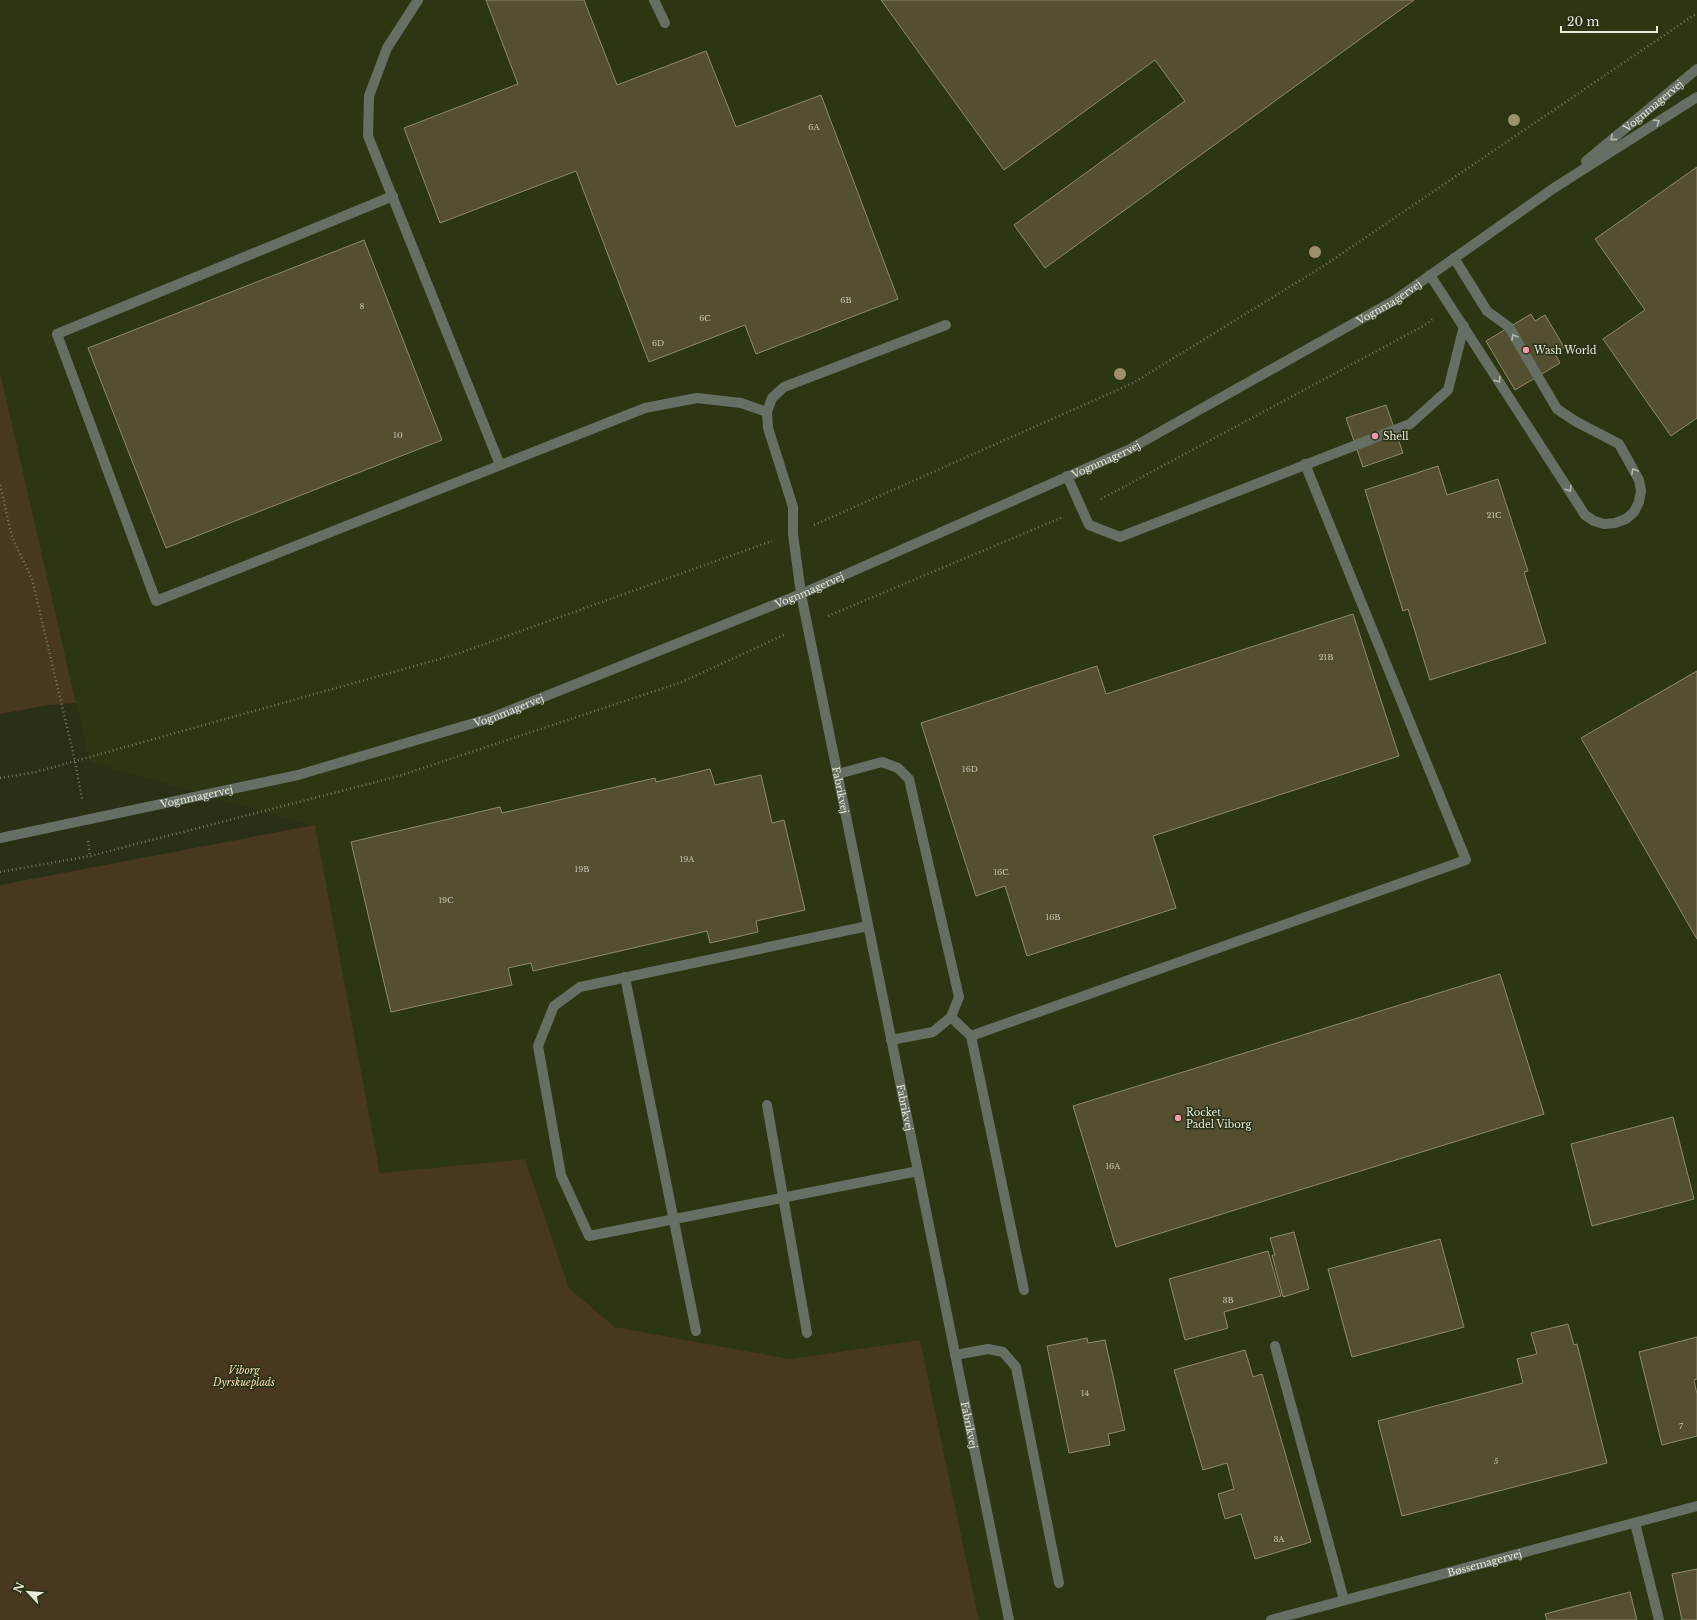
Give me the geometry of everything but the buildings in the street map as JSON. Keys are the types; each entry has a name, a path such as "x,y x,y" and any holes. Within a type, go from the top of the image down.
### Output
{"street":[{"path":"418,0 387,48 369,96 368,136 500,465"},
{"path":"654,0 665,23"},
{"name":"Vognmagervej","path":"1554,188 1697,69"},
{"name":"Vognmagervej","path":"0,838 298,775 491,718 801,594 1128,450 1395,300 1554,188 1697,97"},
{"path":"392,196 57,334 156,601 645,408 697,398 740,403 766,412 772,398 784,387 946,325"},
{"path":"1430,275 1585,514 1594,521 1604,524 1610,524 1626,519 1634,512 1639,502 1641,491 1639,480 1619,444 1575,422 1557,409 1509,328 1487,312 1454,258"},
{"path":"1067,476 1089,526 1120,537 1410,424 1448,390 1464,326"},
{"name":"Fabrikvej","path":"766,412 768,428 794,507 793,534 801,594 1009,1620"},
{"path":"971,1036 1466,860 1306,464"},
{"path":"838,774 882,762 898,768 910,779 959,997 951,1017 933,1032 892,1040"},
{"path":"868,926 580,987 554,1006 538,1046 561,1175 589,1236 918,1171"},
{"path":"625,977 696,1330"},
{"path":"951,1017 971,1036 1024,1290"},
{"path":"767,1105 807,1333"},
{"path":"1275,1346 1344,1600"},
{"path":"955,1355 988,1349 1003,1352 1016,1367 1059,1583"},
{"name":"Bøssemagervej","path":"1271,1620 1697,1506"},
{"path":"1634,1523 1659,1620"}],"path":[{"path":"0,778 36,772 454,655 793,534 1133,383 1322,267 1697,13"},
{"path":"0,485 12,537 32,579 75,761"}],"shaded area":[{"path":"0,0 1697,0 1697,1620 979,1620 920,1340 790,1359 615,1327 569,1288 525,1159 380,1173 315,826 90,762 0,373"}],"green space":[{"path":"0,372 76,703 49,705 0,714"},
{"name":"Viborg Dyrskueplads","path":"315,825 380,1173 525,1159 569,1288 615,1327 790,1359 920,1340 979,1620 0,1620 0,885"}],"place":[{"name":"Wash World","path":"1526,350"},
{"name":"Shell","path":"1375,436"},
{"name":"Rocket Padel Viborg","path":"1178,1118"}]}
